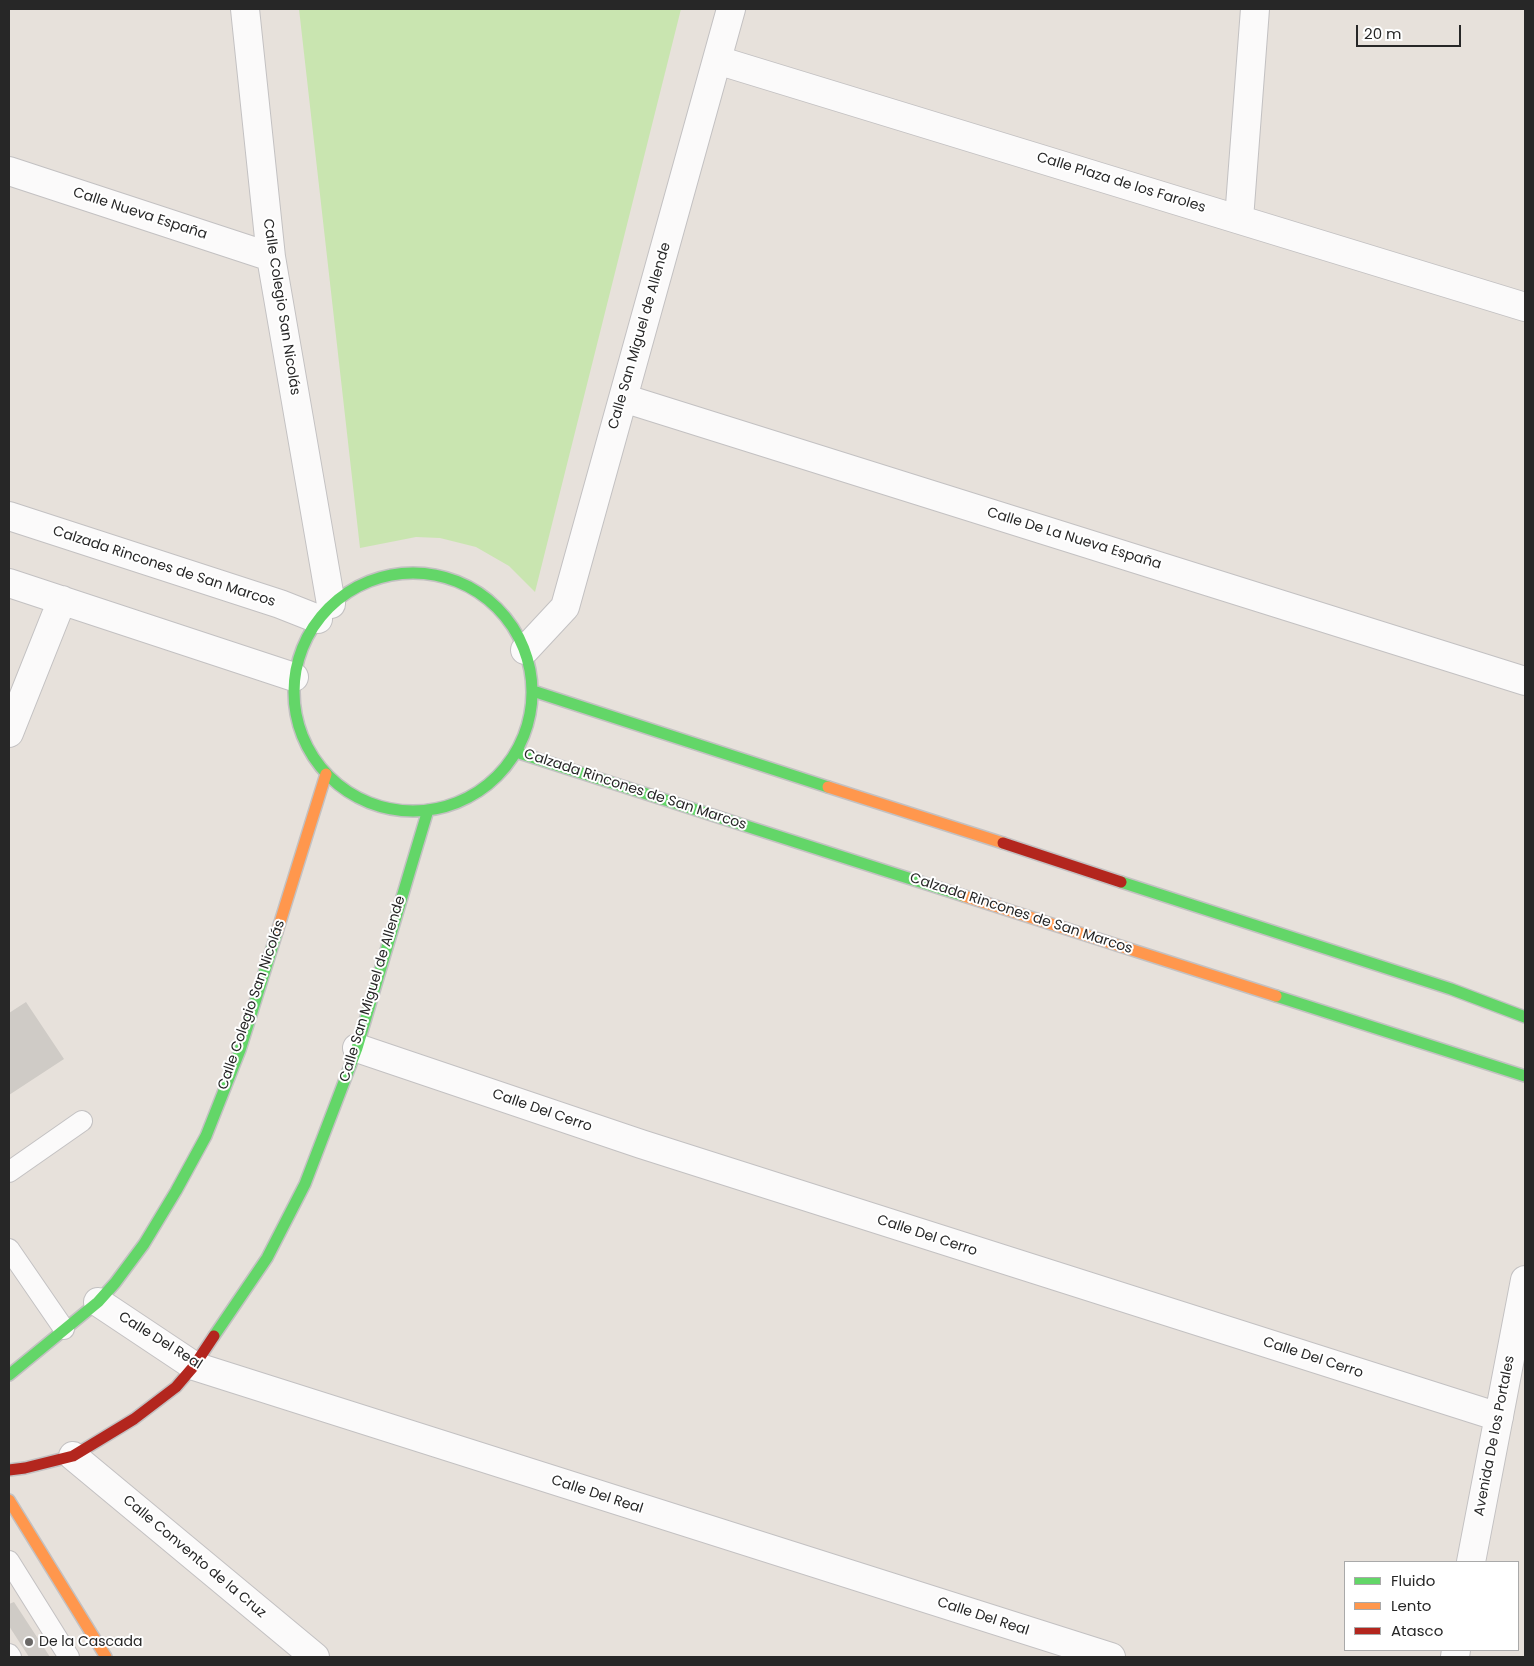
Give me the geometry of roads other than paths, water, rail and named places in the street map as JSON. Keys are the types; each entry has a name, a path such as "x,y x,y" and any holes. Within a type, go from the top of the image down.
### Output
{"street":[{"name":"Calle Colegio San Nicolás","path":"245,9 270,256 325,611"},
{"name":"Calle San Miguel de Allende","path":"525,650 565,607 731,9"},
{"path":"1239,219 1255,9"},
{"name":"Calle Plaza de los Faroles","path":"717,60 1525,307"},
{"name":"Calle Nueva España","path":"9,171 270,256"},
{"name":"Calle De La Nueva España","path":"623,398 1525,681"},
{"name":"Calzada Rincones de San Marcos","path":"9,516 271,601 325,611"},
{"path":"405,573 435,574 464,584 490,601 511,623 525,650 533,691 529,722 516,752 500,774 479,791 454,803 428,810 400,810 373,804 348,792 326,774 305,744 294,710 294,677 299,655 307,635 325,611 347,592 374,579 405,573"},
{"path":"9,583 294,677"},
{"path":"9,733 62,600"},
{"path":"533,691 1451,989 1525,1017"},
{"name":"Calzada Rincones de San Marcos","path":"516,752 1525,1076"},
{"name":"Calle Colegio San Nicolás","path":"9,1375 98,1302 128,1267 176,1191 206,1136 240,1050 326,774"},
{"name":"Calle San Miguel de Allende","path":"9,1470 73,1456 134,1419 176,1387 194,1366 267,1258 305,1184 357,1048 428,810"},
{"name":"Calle Del Cerro","path":"357,1048 641,1144 1499,1417"},
{"name":"Avenida De los Portales","path":"1471,1561 1525,1280"},
{"name":"Calle Del Real","path":"98,1302 194,1366 1111,1657"},
{"name":"Calle Convento de la Cruz","path":"73,1456 315,1657"},
{"path":"9,1500 106,1657"}],"lane":[{"path":"9,1172 82,1121"},
{"path":"9,1249 64,1329"},
{"path":"9,1561 69,1657"}],"place":[{"name":"De la Cascada","path":"29,1642"}]}
